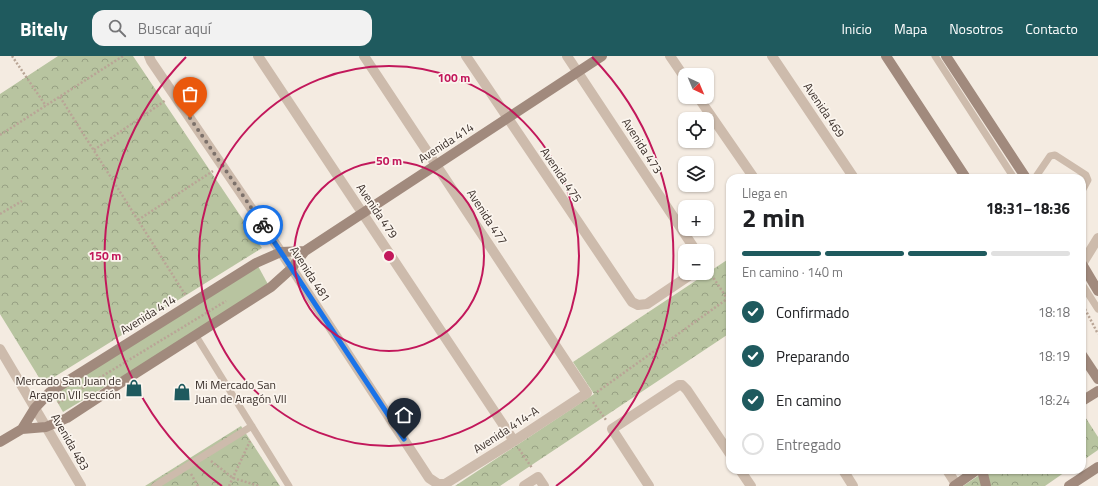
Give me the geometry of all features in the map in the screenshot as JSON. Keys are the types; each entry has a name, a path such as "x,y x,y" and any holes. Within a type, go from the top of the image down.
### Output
{"street":[{"name":"Avenida 481","path":"149,56 281,252 430,478 438,484"},
{"name":"Avenida 479","path":"258,56 514,441"},
{"name":"Avenida 477","path":"364,56 588,395"},
{"name":"Avenida 475","path":"466,56 632,302 638,306 647,304 683,280"},
{"name":"Avenida 473","path":"567,56 691,244"},
{"name":"Avenida 414","path":"0,442 22,429 46,427 67,418 232,313 271,287 292,269 305,251 602,56"},
{"path":"670,56 678,68"},
{"name":"Avenida 469","path":"772,56 851,174"},
{"path":"886,56 963,174"},
{"path":"946,56 1023,174"},
{"path":"703,104 751,174"},
{"path":"1086,258 1098,238"},
{"name":"Avenida 414","path":"22,429 35,408 50,392 215,288 256,263 281,252 305,251"},
{"path":"1086,271 1098,291"},
{"name":"Avenida 483","path":"0,349 81,486"},
{"path":"1086,361 1098,379"},
{"path":"649,486 612,429 675,387 682,385 687,390 726,448"},
{"path":"1086,398 1098,391"},
{"name":"Avenida 414-A","path":"438,484 444,484 451,481 588,395"},
{"path":"1069,486 1098,467"},
{"path":"743,474 751,486"},
{"path":"846,474 854,486"},
{"path":"949,474 955,485 971,474"},
{"path":"983,474 986,486"},
{"path":"524,486 538,477 544,486"}],"lane":[{"path":"935,56 1011,174"},
{"path":"1039,174 1050,156 1055,155 1083,174"},
{"path":"1086,290 1098,309"},
{"path":"196,336 289,486"},
{"path":"155,486 253,429"}],"path":[{"path":"12,56 46,106"},
{"path":"0,135 123,56"},
{"path":"94,150 174,95"},
{"path":"60,97 191,304"},
{"path":"138,220 222,165"},
{"path":"0,214 22,201"},
{"path":"714,279 726,297"},
{"path":"215,288 232,313"},
{"path":"58,403 231,298"},
{"path":"612,429 588,395 726,300"},
{"path":"1086,311 1098,334"},
{"path":"106,357 122,382"},
{"path":"50,392 67,418"},
{"path":"229,486 253,429"},
{"path":"514,441 538,477"},
{"path":"205,456 232,478 259,486"},
{"path":"186,467 198,486"}],"green space":[{"path":"58,56 133,56 262,248 43,384 0,314 0,94"},
{"path":"726,261 726,336 500,486 455,486 594,394 573,362 697,280 714,280 714,269"},
{"path":"258,266 270,288 63,412 52,393"},
{"path":"1086,418 1098,437 1098,450 1086,458"},
{"path":"241,426 280,486 145,486"},
{"path":"981,474 1062,474 1045,486 963,486"}],"way so far":[{"path":"190,118 263,225"}],"place":[{"name":"Mercado San Juan de Aragon VII sección","path":"134,388"},
{"name":"Mi Mercado San Juan de Aragón VII","path":"182,392"}],"route":[{"path":"263,225 404,439"}]}
